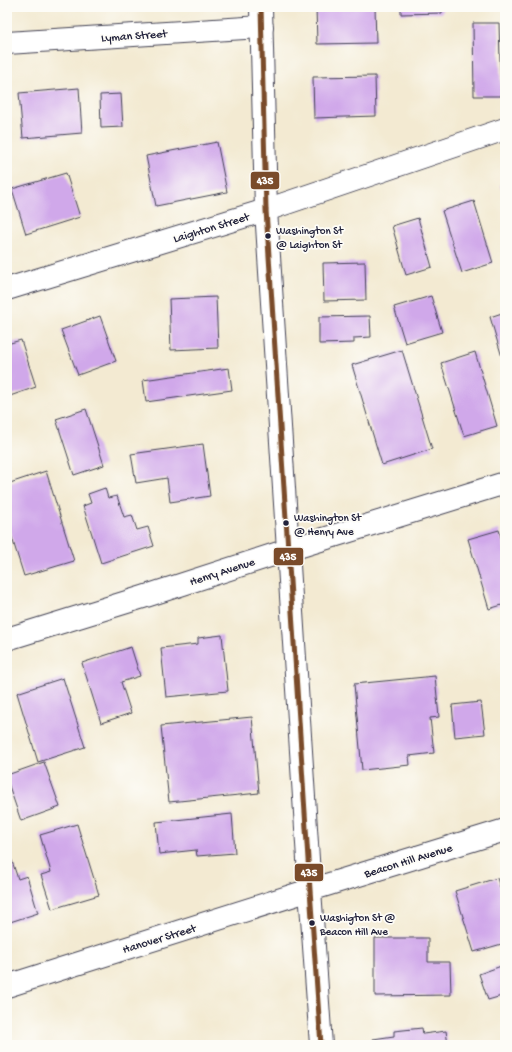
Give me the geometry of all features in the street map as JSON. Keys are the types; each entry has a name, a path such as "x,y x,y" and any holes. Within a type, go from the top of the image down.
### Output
{"street":[{"name":"Lyman Street","path":"7,43 262,17"},
{"path":"262,17 266,210 321,1045"},
{"name":"Laighton Street","path":"7,289 266,210 505,129"},
{"name":"Henry Avenue","path":"7,639 505,483"},
{"name":"Beacon Hill Avenue","path":"310,890 505,830"},
{"name":"Hanover Street","path":"7,986 310,890"}],"building":[{"path":"316,7 375,7 376,43 317,44"},
{"path":"401,7 442,7 442,13 401,14"},
{"path":"473,23 499,23 501,96 474,96"},
{"path":"375,76 376,116 314,118 313,77"},
{"path":"79,88 82,133 23,138 19,93"},
{"path":"121,94 123,127 101,128 100,95"},
{"path":"217,142 227,192 156,206 146,156"},
{"path":"66,173 80,217 26,234 12,189"},
{"path":"505,183 505,201 500,185"},
{"path":"474,201 493,263 462,273 442,211"},
{"path":"418,218 432,267 406,275 392,226"},
{"path":"365,262 366,300 324,301 323,263"},
{"path":"431,296 442,332 405,343 394,307"},
{"path":"216,297 218,348 171,350 169,299"},
{"path":"505,312 505,356 502,357 490,317"},
{"path":"100,316 116,361 78,375 61,330"},
{"path":"370,316 371,337 354,338 354,343 319,344 319,317"},
{"path":"21,340 36,387 7,397 7,344"},
{"path":"402,350 432,449 382,465 352,365"},
{"path":"475,352 497,426 464,436 441,363"},
{"path":"229,368 232,390 146,402 143,380"},
{"path":"86,409 104,465 74,475 56,419"},
{"path":"203,444 210,496 170,502 167,478 136,483 131,454"},
{"path":"46,471 74,561 24,576 7,522 7,484"},
{"path":"105,488 108,498 117,496 124,517 132,515 137,530 148,527 154,546 101,563 83,506 91,503 88,494"},
{"path":"499,530 505,551 505,604 489,609 468,539"},
{"path":"222,635 228,691 166,697 161,648 198,644 198,638"},
{"path":"131,647 140,676 121,682 131,713 101,723 82,663"},
{"path":"435,676 439,717 430,718 434,753 409,756 410,765 362,770 354,684"},
{"path":"63,678 85,747 38,762 17,693"},
{"path":"481,702 485,734 455,737 452,705"},
{"path":"252,717 259,793 169,802 161,726"},
{"path":"44,762 60,807 21,821 7,780 7,775"},
{"path":"232,814 235,853 197,856 196,850 159,854 156,822"},
{"path":"77,824 99,895 52,909 41,875 51,872 40,835"},
{"path":"7,852 9,852 18,879 27,876 38,913 7,923"},
{"path":"497,878 505,903 505,943 474,952 455,891"},
{"path":"375,938 428,938 428,962 450,962 451,995 375,996"},
{"path":"504,965 505,995 488,1000 479,974"},
{"path":"422,1028 423,1034 446,1031 448,1045 374,1045 373,1039 394,1036 394,1031"}],"transit line":[{"name":"435","path":"261,7 266,210 321,1045"}],"place":[{"name":"Washington St @ Laighton St","path":"268,236"},
{"name":"Washington St @ Henry Ave","path":"286,523"},
{"name":"Washigton St @ Beacon Hill Ave","path":"312,923"}]}
